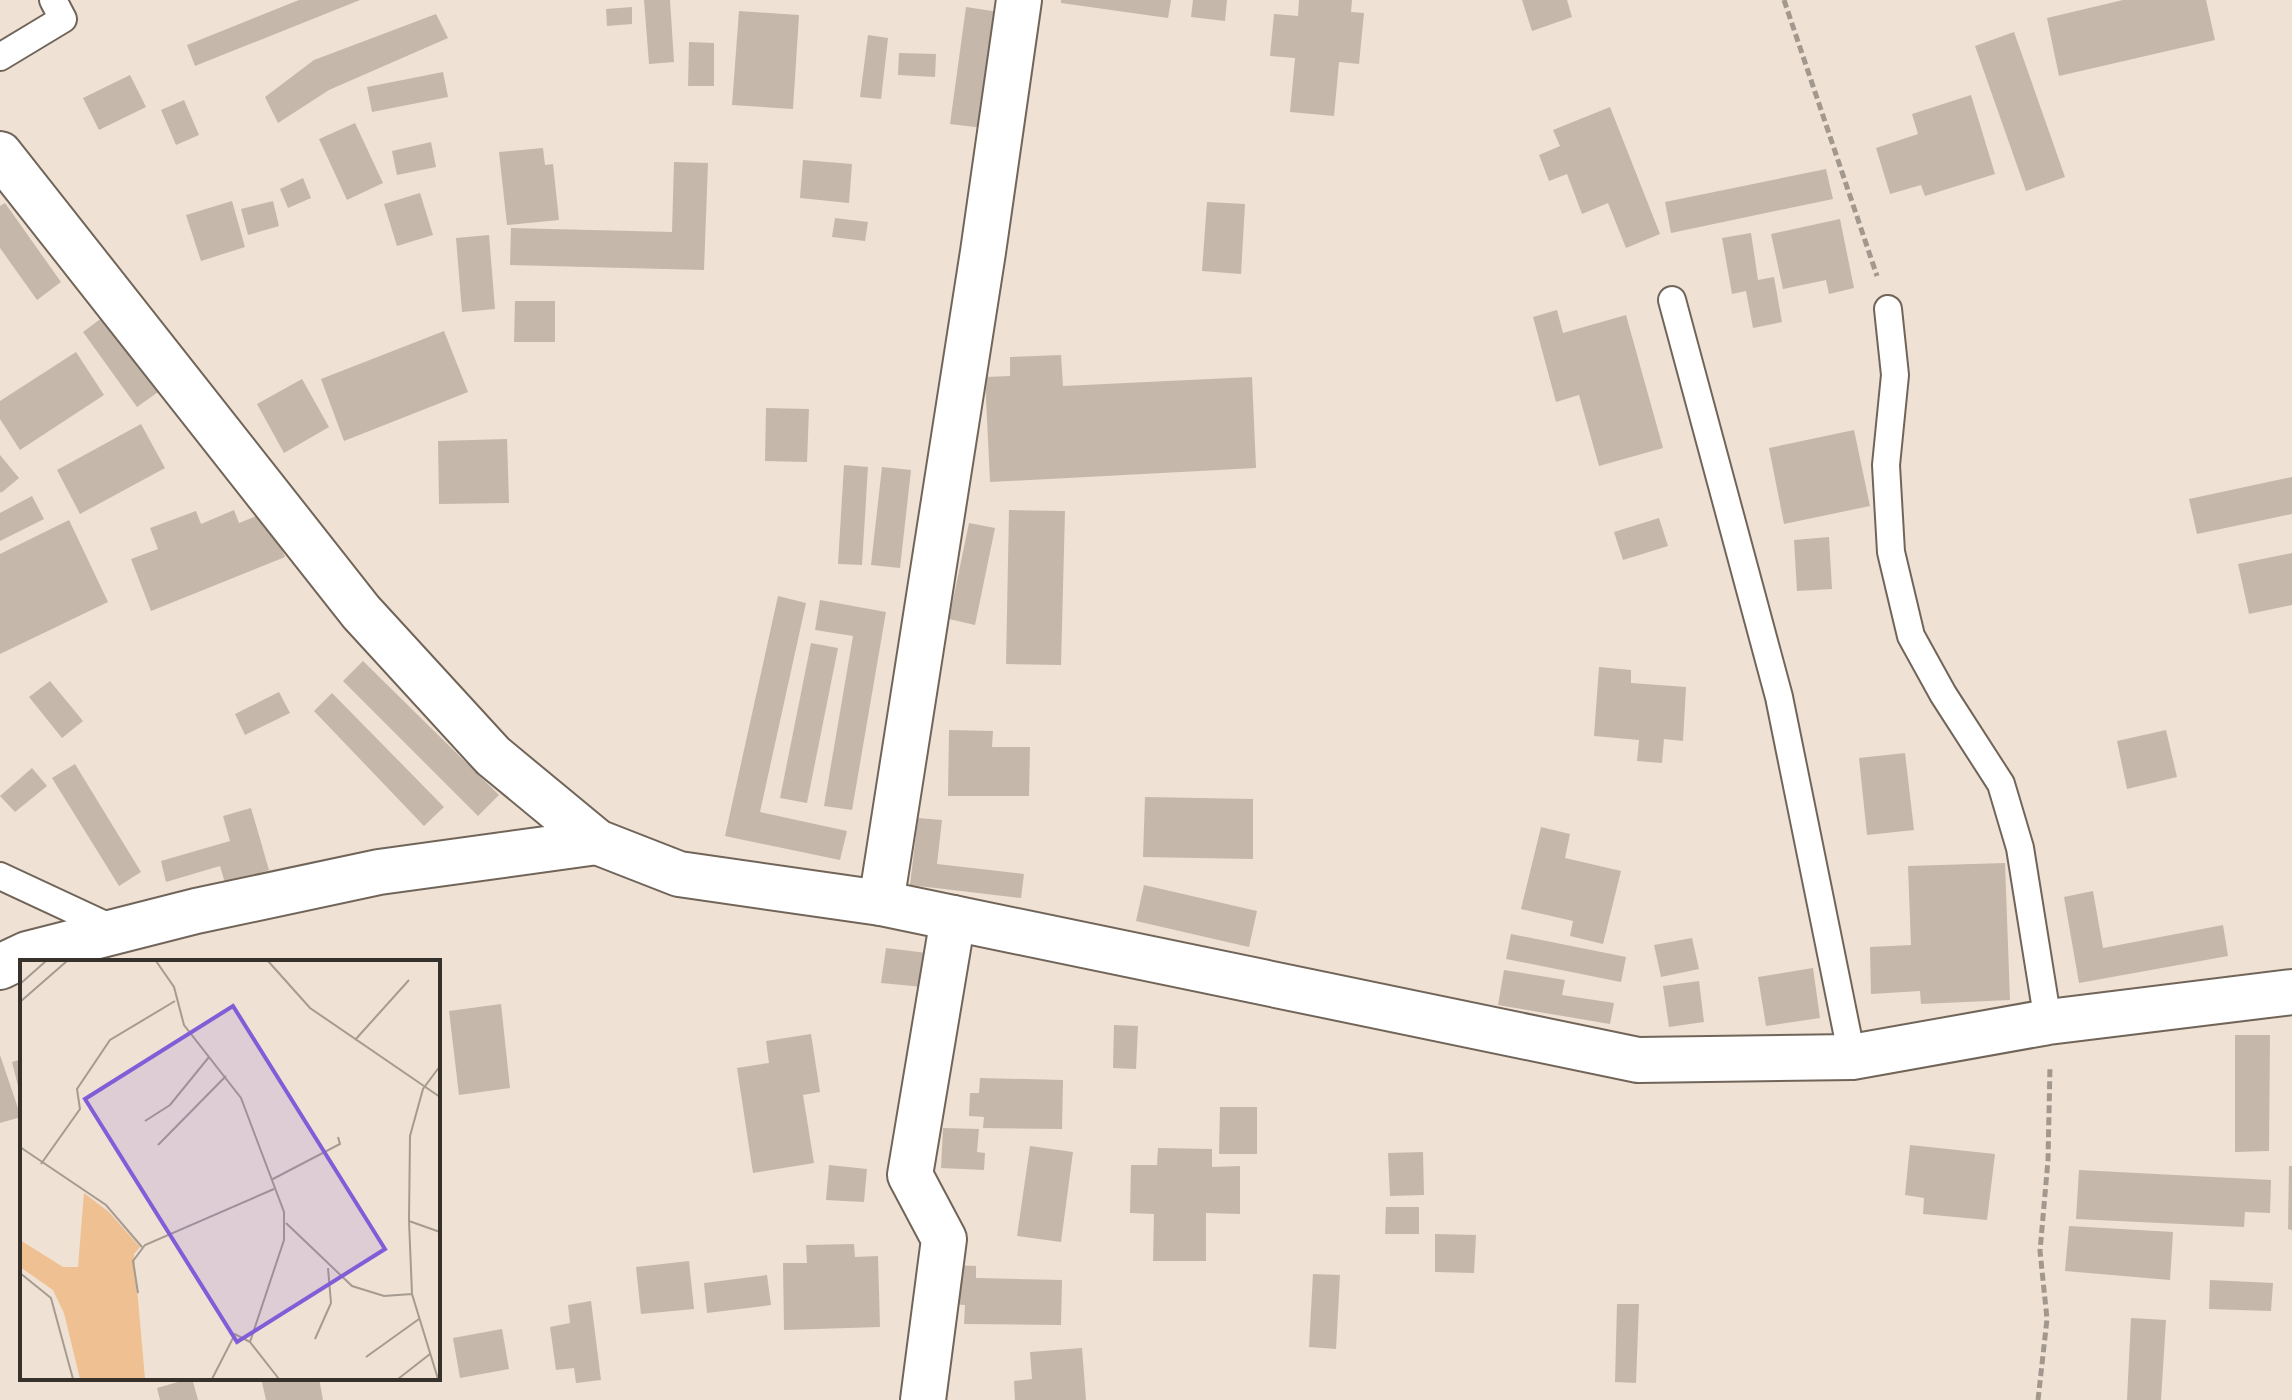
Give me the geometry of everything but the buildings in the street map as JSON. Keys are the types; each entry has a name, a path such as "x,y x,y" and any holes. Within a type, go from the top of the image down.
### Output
{"street":[{"path":"881,903 983,252 1019,0"},
{"path":"0,154 361,612 493,756 597,842 679,874 881,903 1638,1060 1852,1057 2048,1022 2292,992"},
{"path":"0,967 27,954 196,911 379,872 597,842"},
{"path":"923,1400 944,1239 910,1175 953,918"}],"lane":[{"path":"0,57 63,19 53,0"},
{"path":"1672,300 1779,697 1852,1057"},
{"path":"1888,309 1895,375 1886,465 1891,552 1911,636 1943,694 2001,784 2020,848 2048,1022"},
{"path":"0,876 118,931"}],"path":[{"path":"1784,0 1888,309"},
{"path":"2038,1400 2047,1319 2040,1251 2051,1076 2048,1022"}]}
